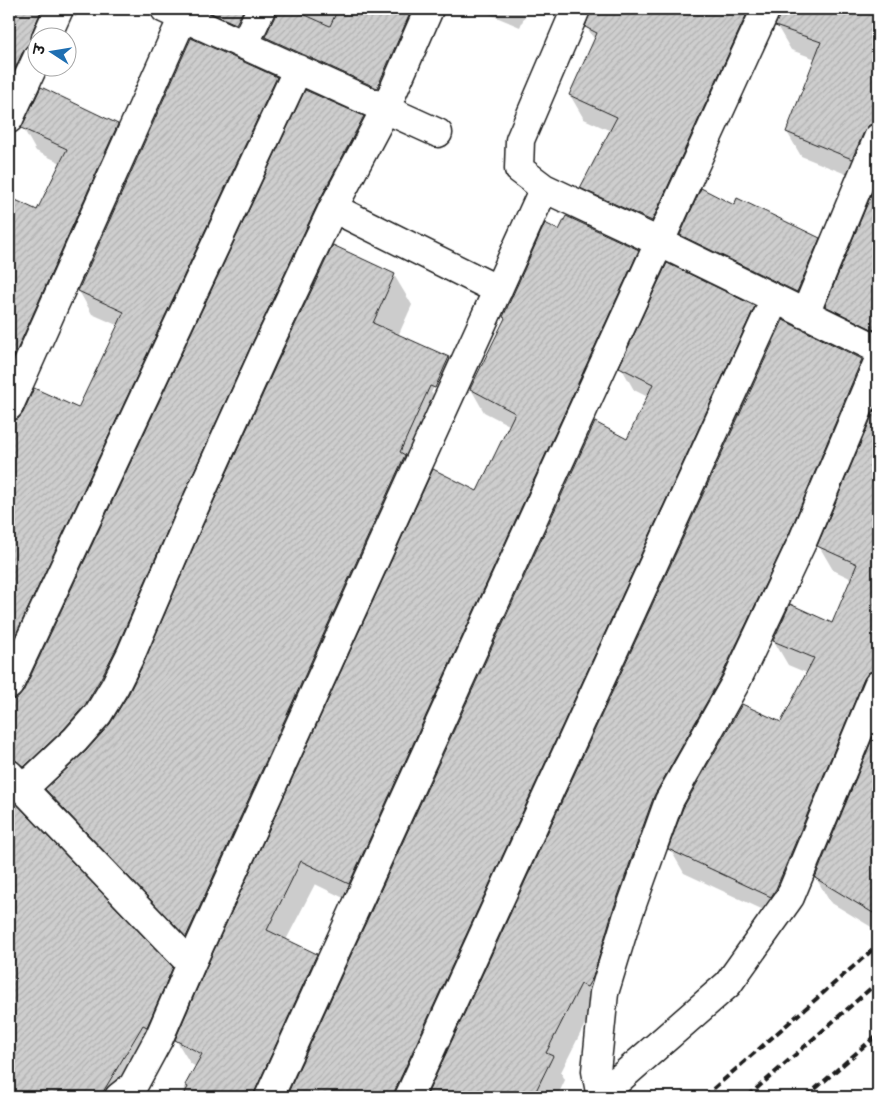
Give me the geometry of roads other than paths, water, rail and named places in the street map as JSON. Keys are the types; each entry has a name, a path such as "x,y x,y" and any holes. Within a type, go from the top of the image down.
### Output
{"street":[{"path":"50,28 59,9"},
{"path":"244,45 261,9"},
{"path":"191,964 16,782 75,740 98,714 115,686 132,654 189,519 332,208 385,110 429,9"},
{"path":"576,9 520,140 519,169 544,188 878,349"},
{"path":"269,1097 766,9"},
{"path":"9,406 174,13 438,134"},
{"path":"9,685 298,69"},
{"path":"9,119 28,78"},
{"path":"805,314 878,138"},
{"path":"119,1097 133,1086 159,1038 544,188"},
{"path":"332,208 498,290"},
{"path":"409,1097 775,299"},
{"path":"601,1096 596,1071 604,993 627,918 669,801 736,682 757,638 803,540 878,362"},
{"path":"601,1096 728,984 790,897 878,685"}],"railway":[{"path":"704,1097 878,945"},
{"path":"747,1097 878,982"},
{"path":"806,1097 878,1034"}]}
